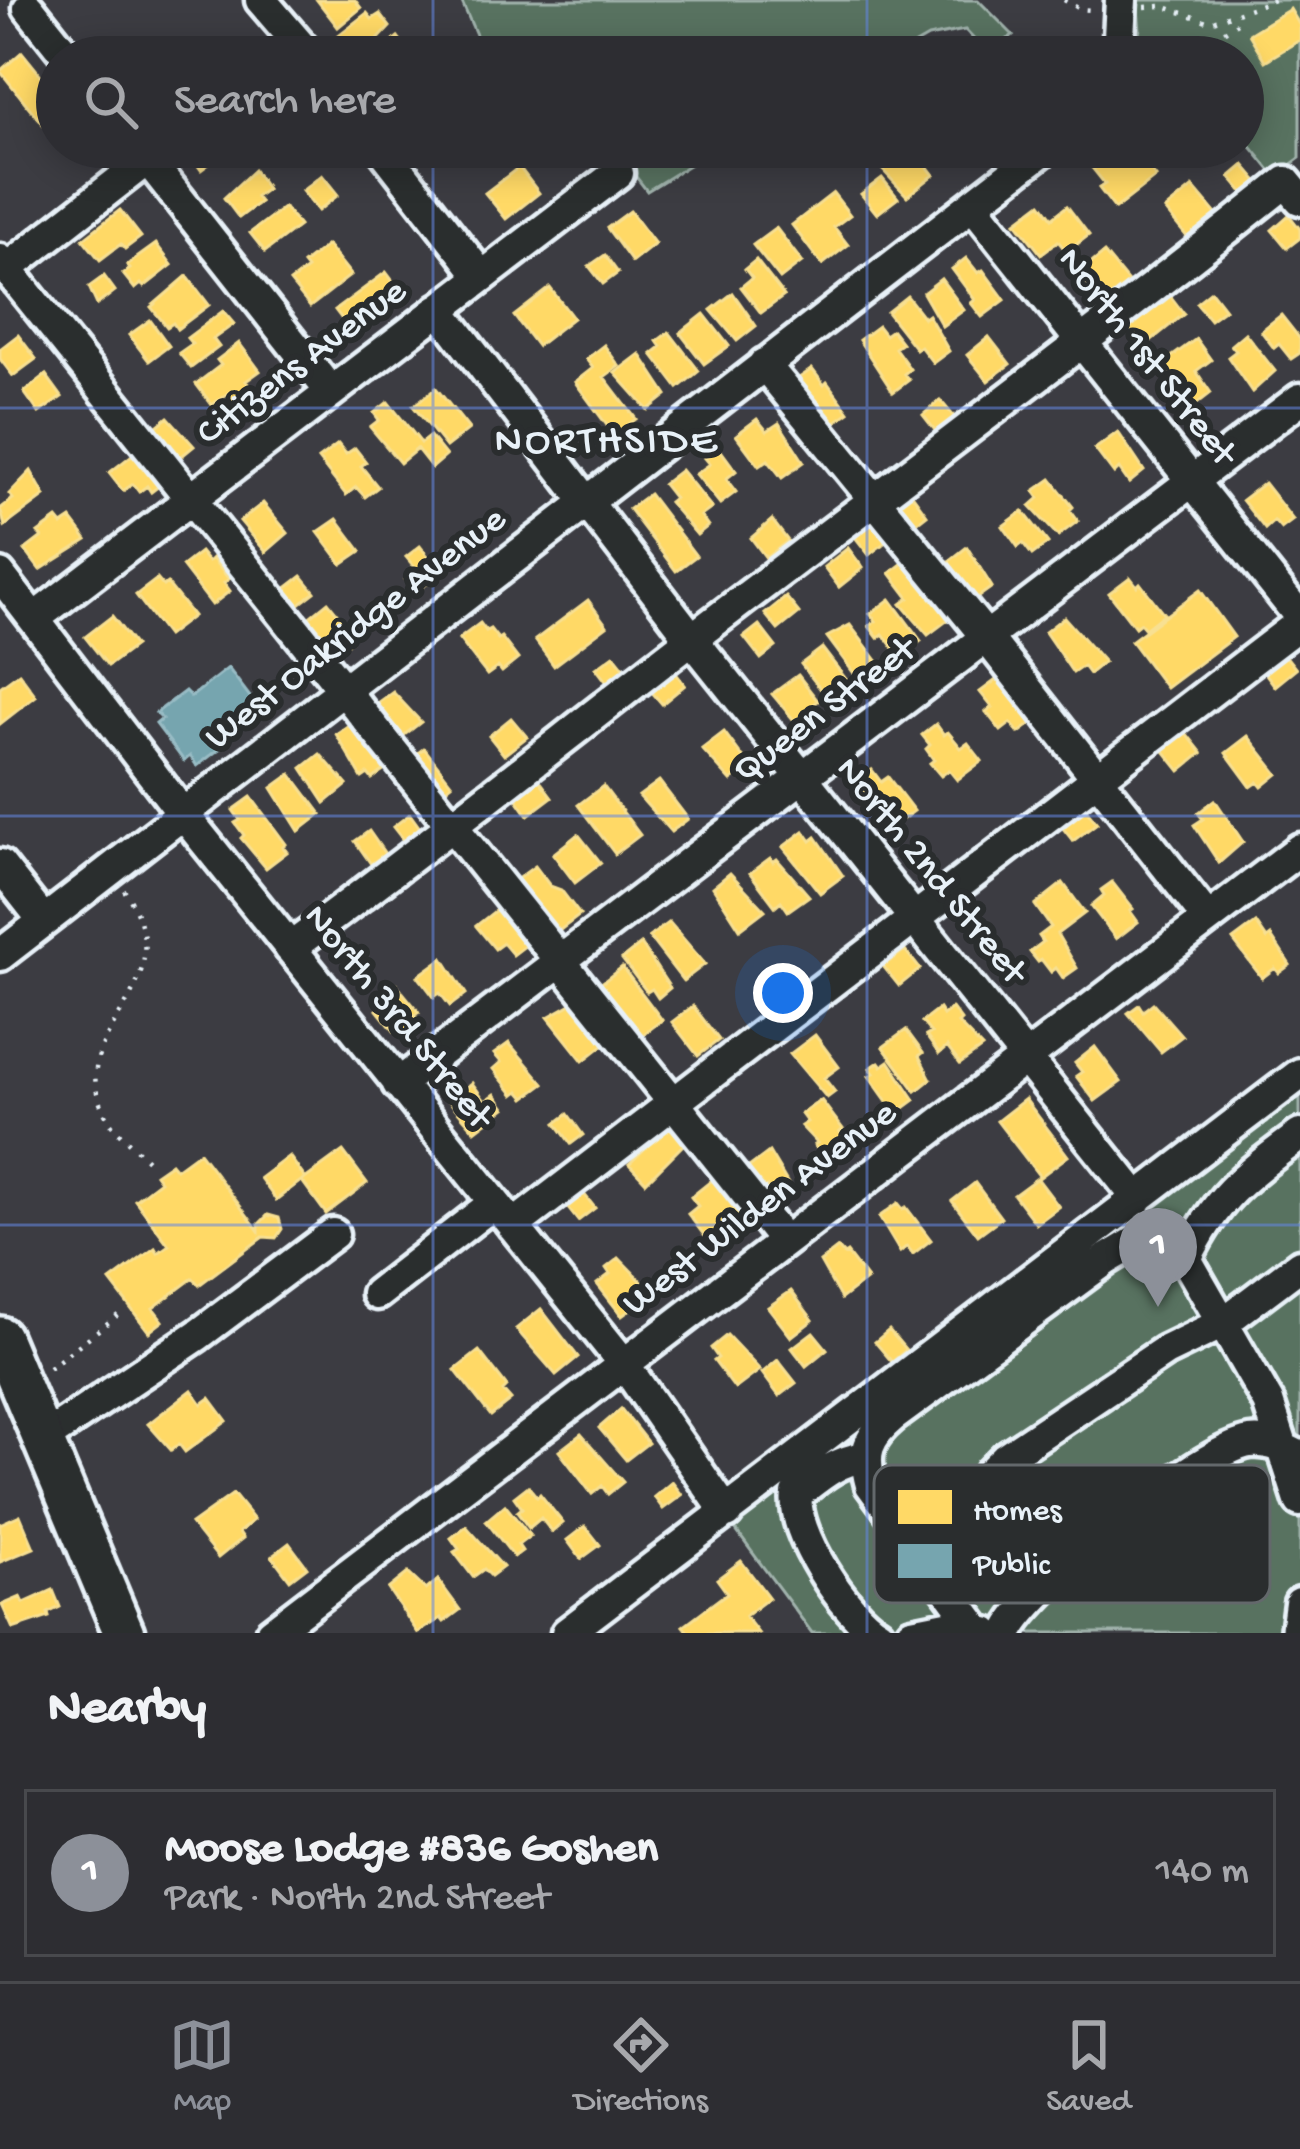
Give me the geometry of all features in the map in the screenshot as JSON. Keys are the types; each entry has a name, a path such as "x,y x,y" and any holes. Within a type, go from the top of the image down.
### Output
{"main road":[{"path":"0,1336 124,1633"}],"street":[{"path":"261,0 285,36"},
{"path":"0,21 38,4 56,36"},
{"path":"1119,36 1121,4"},
{"path":"128,168 4,264 784,1241"},
{"path":"163,168 330,391"},
{"path":"397,168 482,277"},
{"name":"West Oakridge Avenue","path":"0,956 1020,168"},
{"name":"Citizens Avenue","path":"34,618 618,173"},
{"path":"290,948 455,827 692,639 1104,328 1286,182 1300,199"},
{"name":"North 1st Street","path":"973,205 1300,620"},
{"name":"North 2nd Street","path":"440,309 692,639 1138,1199"},
{"path":"764,364 1208,919"},
{"name":"Queen Street","path":"398,1084 1300,399"},
{"name":"North 3rd Street","path":"0,575 183,814 624,1364 728,1513"},
{"path":"377,1294 672,1103 1300,620"},
{"name":"West Wilden Avenue","path":"271,1633 305,1621 624,1364 1300,849"},
{"path":"0,865 44,921"},
{"path":"567,1633 1300,1074"},
{"path":"1186,1258 1213,1208 1235,1183 1300,1135"},
{"path":"43,1439 198,1335 333,1234"},
{"path":"874,1489 866,1445 892,1417 1107,1259 1139,1240 1157,1239 1186,1258 1268,1402 1293,1452 1300,1501"},
{"path":"998,1465 1165,1352 1223,1323 1300,1265"},
{"path":"1199,1465 1246,1442 1273,1443 1293,1452"},
{"path":"865,1457 842,1460 822,1474 797,1495 794,1510 830,1578 852,1609 878,1633"},
{"path":"967,1603 991,1632"},
{"path":"991,1632 1023,1603"},
{"path":"1296,1633 1300,1604"},
{"path":"912,1633 946,1626 991,1632"}],"path":[{"path":"1064,0 1080,9 1162,6 1210,22 1274,0"},
{"path":"1217,36 1237,23 1235,15"},
{"path":"124,890 142,923 143,964 139,985 100,1046 95,1087 112,1126 152,1164"},
{"path":"44,1371 122,1312"}],"green space":[{"path":"461,0 978,0 1013,35 971,36 965,30 933,36 477,36"},
{"path":"1137,0 1300,0 1300,158 1275,176 1264,163 1264,36 1138,36"},
{"path":"629,168 684,168 647,191"},
{"path":"1300,1088 1300,1633 812,1633 732,1525"}],"building: Homes":[{"path":"317,0 355,0 361,8 338,27"},
{"path":"1290,9 1300,26 1300,40 1265,61 1264,36 1249,34"},
{"path":"367,13 372,19 380,14 390,27 382,36 337,36"},
{"path":"22,52 36,69 36,116 0,71"},
{"path":"520,168 539,193 506,219 485,193"},
{"path":"881,168 928,168 934,175 907,196"},
{"path":"1092,168 1149,168 1156,177 1115,209 1099,188 1105,184"},
{"path":"1247,168 1262,186 1248,198 1230,177"},
{"path":"254,170 267,189 256,197 260,202 239,218 224,198"},
{"path":"322,175 338,195 318,211 302,191"},
{"path":"882,178 898,198 877,214 861,194"},
{"path":"1193,187 1221,220 1192,243 1165,210"},
{"path":"833,193 850,215 834,227 848,245 822,265 792,225"},
{"path":"1041,203 1052,218 1067,206 1089,235 1067,252 1058,241 1041,254 1016,222"},
{"path":"284,207 299,226 265,252 250,233"},
{"path":"120,210 141,237 125,249 121,244 100,260 83,239"},
{"path":"630,211 655,244 632,262 607,228"},
{"path":"1289,215 1300,229 1300,238 1287,248 1272,230"},
{"path":"776,228 802,262 780,279 753,245"},
{"path":"156,244 172,265 135,289 123,274 130,269 127,265"},
{"path":"327,245 351,275 310,307 290,282"},
{"path":"1104,253 1132,287 1106,308 1079,273"},
{"path":"605,255 618,273 603,284 589,266"},
{"path":"966,258 978,273 983,270 1005,300 982,317 952,269"},
{"path":"756,260 784,296 761,313 741,287 752,278 745,269"},
{"path":"386,272 405,297 354,335 335,310"},
{"path":"104,276 115,291 97,305 89,287"},
{"path":"187,276 209,305 177,329 173,323 167,327 151,307"},
{"path":"941,279 964,310 942,326 923,293"},
{"path":"550,288 573,318 537,346 514,316"},
{"path":"1211,291 1225,309 1210,320 1196,303"},
{"path":"733,293 756,326 737,341 711,310"},
{"path":"1168,293 1184,314 1143,347 1126,325"},
{"path":"907,296 924,318 928,315 949,351 933,363 887,312"},
{"path":"223,311 234,324 213,339 219,347 191,368 179,353 192,344 187,338"},
{"path":"704,314 729,346 704,364 680,333"},
{"path":"1281,315 1300,339 1300,353 1291,359 1261,331"},
{"path":"150,320 169,346 149,361 129,335"},
{"path":"878,326 885,335 892,330 902,343 895,348 910,369 904,374 909,380 893,392 859,340"},
{"path":"669,332 699,371 678,388 652,354 661,347 657,341"},
{"path":"1245,333 1275,371 1252,392 1228,357 1236,351 1231,345"},
{"path":"18,335 36,359 13,376 0,359 0,349"},
{"path":"989,337 1010,364 988,381 967,355"},
{"path":"1196,339 1211,360 1196,371 1211,393 1194,406 1163,363"},
{"path":"239,343 260,371 246,381 251,388 234,401 228,393 212,405 196,384"},
{"path":"604,345 619,366 604,377 636,419 614,435 575,382 593,368 586,359"},
{"path":"640,354 667,395 648,410 615,373"},
{"path":"812,369 849,412 831,425 792,383"},
{"path":"46,375 62,397 39,413 24,392"},
{"path":"436,388 469,429 446,447 413,406"},
{"path":"940,400 956,419 938,434 923,415"},
{"path":"388,402 421,443 430,436 446,456 432,468 417,449 400,463 370,427 379,420 374,413"},
{"path":"168,417 194,446 177,460 148,433"},
{"path":"757,419 767,431 779,423 804,462 782,478 768,460 759,466 736,435"},
{"path":"1118,432 1144,471 1129,483 1119,469 1114,474 1095,449"},
{"path":"338,444 346,454 355,448 366,462 361,466 378,487 365,497 356,487 346,495 318,459"},
{"path":"719,448 736,471 726,479 736,492 720,504 696,474 710,464 705,458"},
{"path":"140,449 163,483 151,492 147,486 139,492 133,484 123,491 109,473"},
{"path":"681,470 712,508 701,516 708,526 697,535 669,502 674,498 663,484"},
{"path":"31,471 45,496 5,526 0,509 13,499 9,494"},
{"path":"1051,479 1078,521 1058,536 1030,506 1039,498 1034,491"},
{"path":"1264,483 1293,520 1281,529 1274,521 1265,529 1242,500"},
{"path":"911,493 927,515 913,526 896,505"},
{"path":"649,494 696,556 676,571 629,509"},
{"path":"263,503 288,533 266,552 240,521"},
{"path":"1023,511 1048,543 1032,555 1023,543 1018,547 1003,526"},
{"path":"57,519 62,525 71,519 87,540 40,570 25,550"},
{"path":"337,519 361,551 342,564 318,532"},
{"path":"772,520 788,541 766,558 751,538"},
{"path":"873,523 887,541 869,555 855,537"},
{"path":"420,546 441,573 415,593 405,580 417,570 406,557"},
{"path":"967,547 992,587 970,603 944,565"},
{"path":"848,548 863,568 839,587 824,567"},
{"path":"200,552 208,562 212,558 229,579 224,583 230,591 212,605 182,566"},
{"path":"907,560 948,620 928,635 901,604 909,598 890,573"},
{"path":"302,576 315,592 293,609 280,593"},
{"path":"1130,577 1164,614 1145,629 1140,623 1135,627 1109,593"},
{"path":"157,579 163,586 167,583 193,616 167,636 136,595"},
{"path":"1200,590 1234,637 1166,688 1131,641"},
{"path":"786,597 799,613 778,630 765,614"},
{"path":"890,599 921,641 900,657 883,634 878,638 869,626 876,621 870,614"},
{"path":"588,600 607,626 554,666 535,640"},
{"path":"328,602 348,627 343,632 351,641 334,654 302,623"},
{"path":"112,616 135,646 108,666 85,637"},
{"path":"1064,617 1104,662 1089,674 1083,666 1073,673 1045,632"},
{"path":"480,623 501,637 518,659 502,672 498,667 487,675 459,639"},
{"path":"759,625 776,647 761,659 744,637"},
{"path":"850,625 888,675 867,691 827,637"},
{"path":"822,648 855,691 839,703 827,687 822,691 801,664"},
{"path":"1281,650 1296,669 1275,686 1260,666"},
{"path":"614,655 626,670 608,684 596,668"},
{"path":"674,671 685,685 662,704 650,690"},
{"path":"19,673 36,696 0,724 0,687"},
{"path":"798,675 823,716 803,731 772,694"},
{"path":"1000,677 1034,722 1019,733 1011,723 1001,731 986,712 992,707 980,692"},
{"path":"393,692 421,722 398,740 371,708"},
{"path":"511,718 527,737 504,755 489,736"},
{"path":"353,722 388,768 372,779 368,774 362,778 336,734"},
{"path":"936,724 961,748 968,743 982,761 957,780 949,770 941,776 930,763 934,760 926,749 930,745 922,735"},
{"path":"1182,728 1202,753 1180,771 1160,746"},
{"path":"724,732 750,767 731,781 702,749"},
{"path":"1248,736 1278,774 1262,787 1258,782 1251,787 1226,753"},
{"path":"424,748 452,784 437,796 409,760"},
{"path":"320,754 347,785 325,803 302,768"},
{"path":"872,770 881,782 888,777 914,811 895,825 887,814 879,821 861,797 866,793 857,782"},
{"path":"291,774 321,814 299,831 272,788"},
{"path":"537,777 552,797 528,815 514,795"},
{"path":"659,781 688,819 671,832 639,796"},
{"path":"603,786 640,835 615,854 578,805"},
{"path":"251,797 286,844 287,852 266,868 235,823 240,820 233,810"},
{"path":"1215,800 1243,842 1219,863 1194,825 1203,819 1198,813"},
{"path":"1081,803 1097,823 1073,841 1058,822"},
{"path":"410,814 420,828 404,841 393,827"},
{"path":"369,831 385,854 371,864 355,841"},
{"path":"804,831 811,841 816,837 843,876 820,893 783,847"},
{"path":"578,834 601,863 575,883 553,854"},
{"path":"770,858 777,859 809,896 788,911 781,901 775,906 750,873"},
{"path":"535,866 580,915 551,937 509,885"},
{"path":"730,873 765,910 740,929 713,887"},
{"path":"1112,882 1138,922 1116,939 1091,906"},
{"path":"1063,883 1085,913 1057,934 1077,968 1063,978 1030,952 1051,927 1035,905"},
{"path":"501,906 530,942 513,955 503,943 495,949 476,926"},
{"path":"669,922 705,964 683,981 649,937"},
{"path":"1256,923 1290,965 1262,978 1233,940"},
{"path":"641,944 670,988 658,998 652,989 647,992 622,959"},
{"path":"905,950 920,969 899,986 883,966"},
{"path":"443,958 466,994 450,1006 440,993 434,997 418,976"},
{"path":"622,967 662,1020 635,1041 595,988"},
{"path":"396,984 419,1012 415,1015 424,1026 410,1037 401,1026 394,1031 377,1010 387,1001 382,995"},
{"path":"575,1002 607,1042 583,1061 548,1017"},
{"path":"1153,1003 1182,1036 1161,1052 1128,1013 1139,1005 1143,1011"},
{"path":"693,1006 719,1040 698,1056 672,1022"},
{"path":"952,1008 961,1020 958,1023 982,1048 960,1064 947,1047 939,1054 922,1022 939,1009 943,1015"},
{"path":"906,1030 923,1053 919,1056 931,1079 916,1091 883,1047"},
{"path":"815,1035 839,1067 824,1078 835,1092 827,1098 790,1054"},
{"path":"509,1043 544,1084 525,1098 519,1091 514,1095 493,1069 501,1062 494,1054"},
{"path":"1095,1047 1121,1082 1095,1101 1076,1076 1082,1072 1075,1063"},
{"path":"889,1061 915,1100 896,1114 869,1076 874,1073 870,1068"},
{"path":"472,1083 485,1101 495,1094 505,1108 475,1131 449,1101"},
{"path":"1025,1099 1068,1156 1040,1177 997,1121"},
{"path":"821,1100 848,1143 827,1163 801,1126 807,1122 801,1114"},
{"path":"568,1114 583,1135 571,1144 556,1123"},
{"path":"668,1126 685,1143 646,1182 629,1164"},
{"path":"343,1151 367,1183 326,1214 302,1181"},
{"path":"199,1152 259,1231 268,1215 279,1218 282,1229 276,1238 263,1237 199,1285 193,1278 153,1308 163,1321 149,1332 110,1281 155,1248 158,1253 169,1245 135,1200 160,1181 155,1174 171,1163 176,1169"},
{"path":"769,1152 790,1187 775,1198 767,1187 761,1192 745,1170"},
{"path":"289,1156 305,1178 276,1200 260,1178"},
{"path":"1037,1178 1059,1207 1036,1224 1014,1195"},
{"path":"712,1180 745,1222 713,1247 688,1214 698,1206 691,1197"},
{"path":"975,1183 1001,1218 978,1235 952,1201"},
{"path":"580,1189 595,1208 578,1221 563,1202"},
{"path":"898,1203 931,1240 913,1254 907,1246 900,1252 879,1217"},
{"path":"838,1248 867,1279 841,1299 820,1262"},
{"path":"619,1258 653,1293 622,1316 597,1284"},
{"path":"791,1291 813,1320 791,1337 768,1307"},
{"path":"541,1309 578,1357 556,1375 516,1329"},
{"path":"889,1330 906,1350 892,1362 875,1342"},
{"path":"813,1332 827,1349 806,1366 792,1348"},
{"path":"727,1335 760,1370 735,1389 714,1361 718,1358 711,1348"},
{"path":"479,1351 507,1387 503,1391 511,1400 491,1416 455,1370"},
{"path":"778,1360 796,1383 779,1396 762,1373"},
{"path":"192,1390 202,1404 210,1398 227,1421 185,1452 179,1444 171,1450 148,1424"},
{"path":"621,1409 648,1443 626,1460 599,1428"},
{"path":"581,1434 623,1482 608,1494 602,1486 592,1494 559,1451"},
{"path":"672,1482 682,1495 663,1509 654,1497"},
{"path":"528,1486 563,1523 552,1532 541,1518 529,1528 517,1512 522,1508 514,1497"},
{"path":"233,1494 254,1520 239,1532 243,1538 218,1558 191,1524"},
{"path":"505,1505 530,1536 518,1545 522,1551 514,1557 486,1521"},
{"path":"20,1515 34,1548 0,1562 0,1524"},
{"path":"466,1526 503,1567 491,1576 484,1569 473,1577 454,1552 459,1549 451,1538"},
{"path":"585,1526 600,1545 581,1559 567,1540"},
{"path":"289,1543 307,1567 290,1580 272,1556"},
{"path":"741,1561 769,1598 745,1616 758,1633 689,1633 683,1626 727,1593 717,1579"},
{"path":"408,1573 426,1590 438,1580 460,1610 418,1633 388,1589"},
{"path":"53,1590 60,1607 48,1613 49,1617 13,1629 2,1605 21,1597 24,1603"}],"building: Public":[{"path":"228,668 263,714 251,724 244,715 219,734 226,744 197,766 190,756 184,761 156,724 162,719 156,713 185,691 191,697"}],"place":[{"name":"Moose Lodge #836 Goshen","path":"1158,1307"}],"district":[{"name":"NORTHSIDE","path":"607,443"}]}
